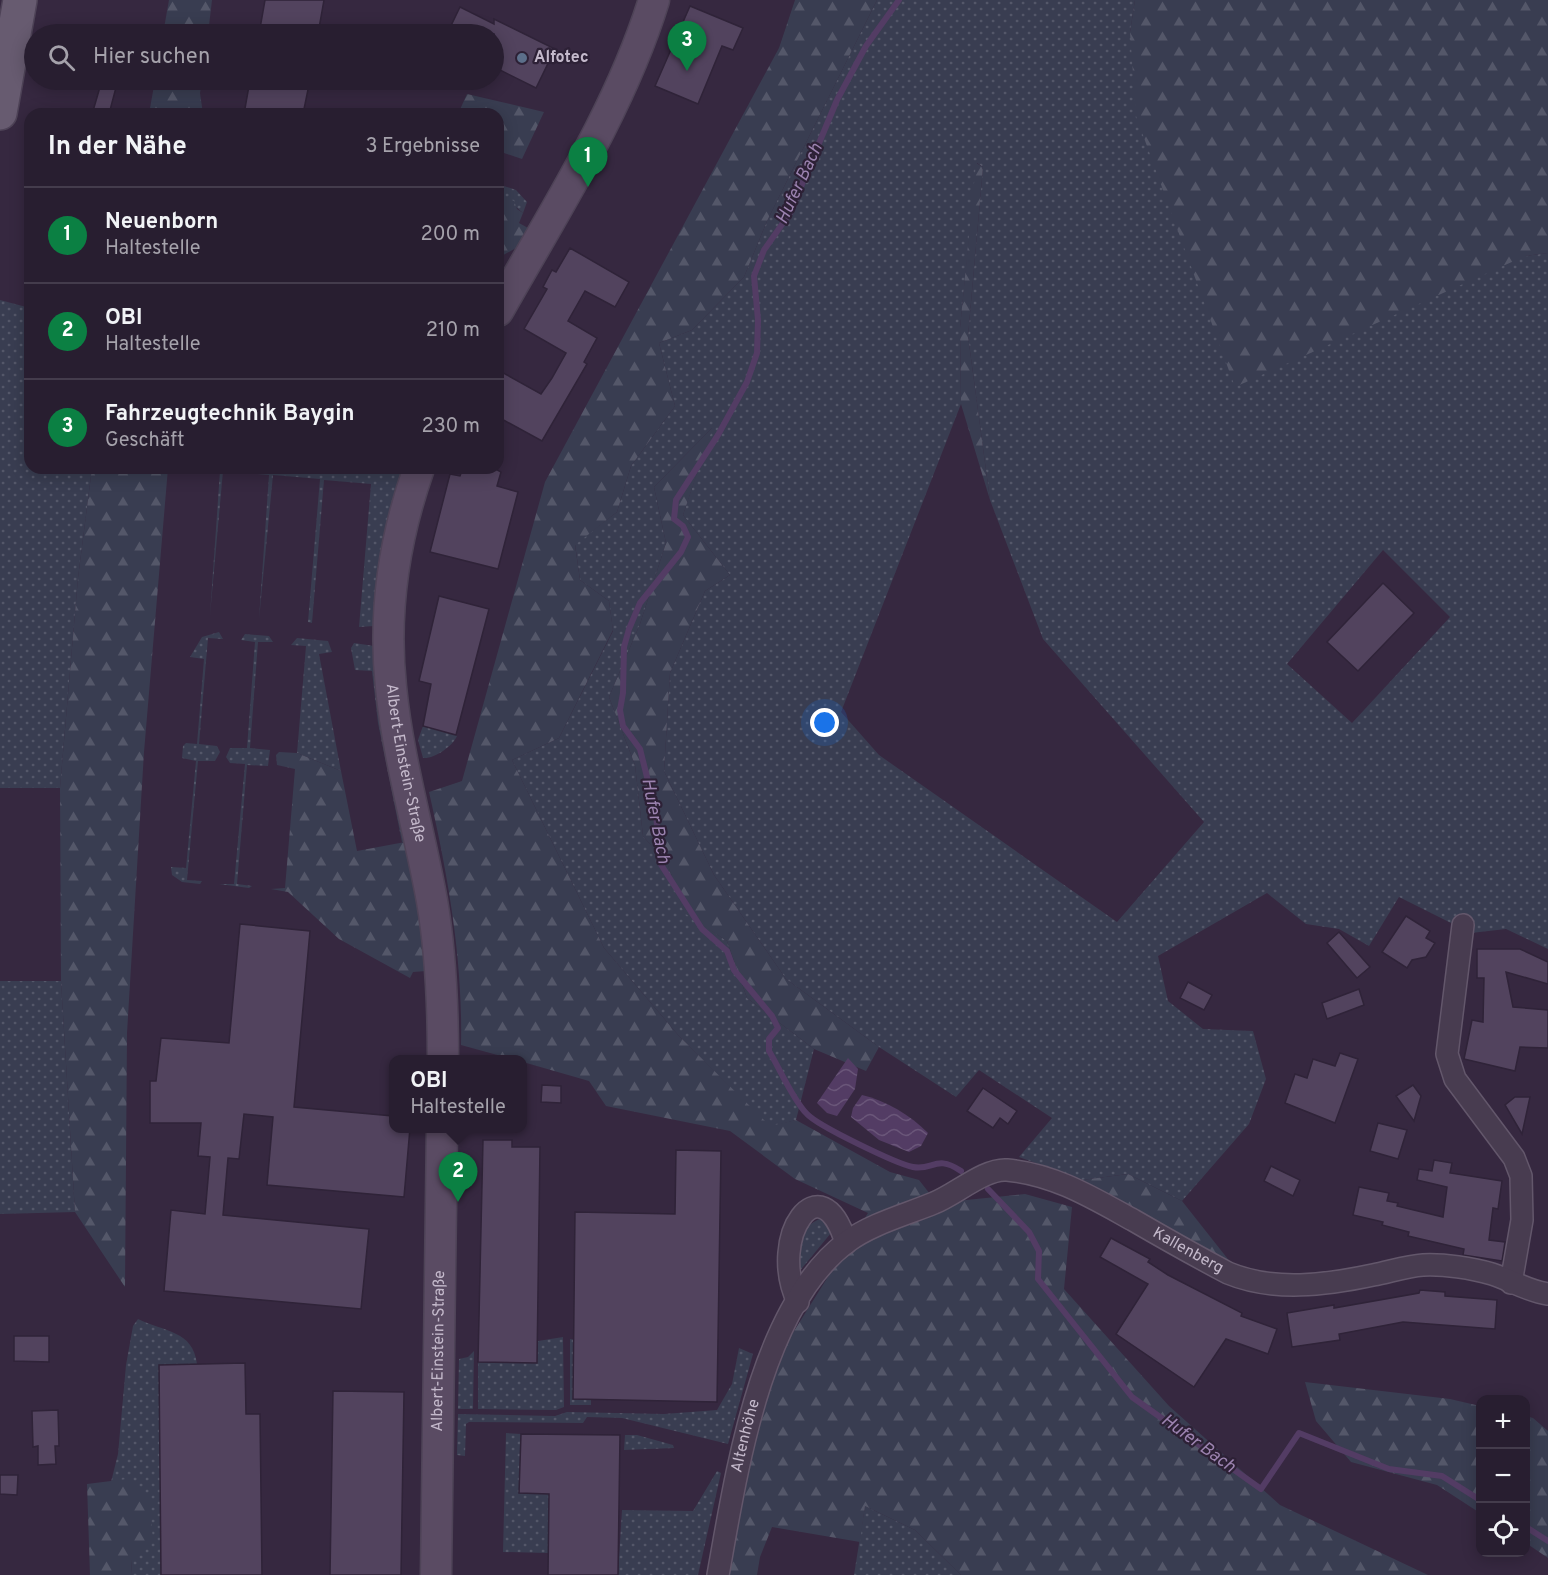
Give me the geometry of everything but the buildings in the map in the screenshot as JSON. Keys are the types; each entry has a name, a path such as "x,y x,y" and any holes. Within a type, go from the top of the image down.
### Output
{"main road":[{"path":"0,113 20,0"}],"street":[{"path":"504,300 610,110 634,56 654,0"},
{"name":"Albert-Einstein-Straße","path":"417,474 402,522 393,566 388,621 389,667 402,759 436,926 442,995 443,1055"},
{"path":"1463,925 1447,1054 1455,1079 1514,1158 1521,1176 1522,1220 1511,1283"},
{"name":"Albert-Einstein-Straße","path":"436,1575 442,1133"},
{"name":"Kallenberg","path":"883,1223 951,1196 976,1179 1005,1170 1047,1178 1081,1190 1228,1274 1248,1281 1280,1287 1368,1277 1423,1265 1476,1270 1532,1292 1548,1294"},
{"path":"798,1302 788,1272 791,1234 800,1215 812,1209 827,1210 837,1219 846,1243"},
{"name":"Altenhöhe","path":"718,1575 739,1459 751,1416 780,1334 820,1268 846,1243 883,1223"}],"green space":[{"path":"169,0 212,0 209,24 165,24"},
{"path":"795,0 877,0 767,221 744,277 692,330 659,343 675,406 631,466 617,512 575,545 580,580 609,601 613,630 559,738 512,760 604,948 679,1036 770,1126 796,1120 890,1172 919,1180 937,1203 1025,1194 1072,1207 1064,1289 1169,1406 1280,1505 1428,1575 961,1575 915,1530 865,1506 860,1542 772,1527 760,1557 757,1575 728,1575 757,1424 789,1339 868,1213 795,1179 730,1131 606,1106 589,1081 527,1063 527,1055 497,1055 461,1045 457,949 429,792 462,781 545,482 779,48"},
{"path":"877,0 1135,0 1130,32 1525,256 1548,253 1548,949 1506,929 1471,933 1399,897 1369,946 1339,929 1306,924 1267,893 1158,956 1168,1001 1203,1029 1253,1031 1266,1079 1249,1124 1182,1201 1128,1174 1082,1180 1019,1157 1052,1118 979,1070 956,1097 879,1047 786,979 714,875 664,771 670,673 705,591 730,575 683,515 712,428 654,487 666,543 640,624 609,697 635,765 643,836 668,865 684,912 727,941 747,998 814,1049 796,1120 770,1127 679,1036 604,948 512,760 559,738 613,631 609,601 580,580 575,544 617,512 631,466 675,406 659,343 692,330 744,277 767,221","holes":["977,163 983,167 968,336 990,500 1043,639 1204,822 1117,922 879,755 841,712 961,404 960,328","1383,550 1450,617 1352,723 1287,664"]},
{"path":"1135,0 1548,0 1548,253 1525,256 1235,387 1136,116 1130,32"},
{"path":"153,90 200,90 202,108 150,108"},
{"path":"467,94 544,112 522,159 504,153 504,108 461,108"},
{"path":"976,163 983,167 968,336 990,500 961,404 960,328"},
{"path":"504,186 516,190 527,202 523,213 504,197"},
{"path":"504,196 514,201 517,209 523,213 519,223 528,228 516,248 504,255"},
{"path":"0,300 24,306 24,474 91,474 78,578 60,788 0,788"},
{"path":"713,427 683,515 730,575 705,591 670,673 664,771 714,875 786,979 879,1047 866,1071 814,1049 747,998 727,941 684,913 668,865 643,836 635,765 609,697 640,624 666,543 654,487"},
{"path":"91,474 167,474 144,752 127,1033 125,1287 75,1212 61,981 60,788 78,578"},
{"path":"220,474 223,474 210,615"},
{"path":"258,474 401,474 382,545 374,626 359,627 371,484 324,480 312,623 308,622 320,479 273,475 259,619 269,475"},
{"path":"219,632 223,639 208,638 199,744 217,746 220,752 215,761 198,761 187,880 202,881 200,884 182,882 172,875 171,867 186,868 196,761 182,758 183,746 186,743 197,744 204,659 190,657 202,637"},
{"path":"245,634 269,636 273,642 258,642 250,748 270,750 268,766 247,765 237,884 252,886 249,888 219,884 234,884 245,764 230,763 226,757 230,748 247,748 255,642 241,640"},
{"path":"297,638 328,641 332,652 319,654 341,771 297,753 306,646 291,645"},
{"path":"354,643 374,646 375,676 405,842 402,842 378,723 372,671 355,670 351,648"},
{"path":"423,726 457,736 442,752 423,758 418,740"},
{"path":"279,752 297,753 341,771 357,851 405,842 419,906 426,971 413,972 410,978 339,939 288,892 271,889 285,888 295,769 277,765 276,755"},
{"path":"0,981 61,981 75,1212 0,1214"},
{"path":"1128,1174 1182,1201 1231,1263 1082,1180"},
{"path":"819,1219 827,1223 831,1233 798,1273 797,1262 804,1228"},
{"path":"138,1319 183,1338 190,1344 197,1364 159,1365 161,1575 132,1575 131,1560 111,1482 118,1454 126,1365 133,1326"},
{"path":"563,1337 564,1407 556,1410 478,1409 478,1362 537,1363 538,1341"},
{"path":"570,1339 577,1340 573,1355 573,1399 591,1399 591,1405 570,1405"},
{"path":"739,1348 753,1354 728,1444 622,1418 587,1417 583,1423 469,1422 466,1424 465,1456 457,1455 458,1414 555,1416 567,1412 664,1414 717,1410 732,1384"},
{"path":"474,1351 473,1409 458,1409 459,1359 468,1357"},
{"path":"1305,1382 1450,1399 1476,1405 1476,1510 1437,1485 1351,1462 1316,1421"},
{"path":"1530,1417 1548,1431 1548,1558 1530,1546"},
{"path":"506,1433 521,1434 519,1493 549,1494 548,1553 503,1552"},
{"path":"625,1435 637,1435 673,1445 674,1448 624,1450"},
{"path":"717,1471 721,1473 698,1575 618,1575 622,1510 693,1511"},
{"path":"127,1479 149,1498 153,1540 131,1560 132,1575 90,1575 87,1484"},
{"path":"865,1506 915,1530 961,1575 854,1575"}],"water":[{"path":"848,1058 858,1069 855,1089 837,1116 827,1113 817,1103"},
{"path":"862,1095 889,1105 921,1126 928,1133 921,1146 909,1152 879,1140 851,1117 853,1108"}],"waterway":[{"name":"Hufer Bach","path":"899,0 866,46 837,100 790,213 764,250 754,276 758,320 757,353 747,382 718,435 676,500 674,519 683,526 688,537 681,552 640,603 629,629 624,647 623,693 620,710 623,726 640,749 656,813 660,863 702,929 727,951 734,970 772,1016 778,1028 769,1039 769,1051 802,1108 814,1120 826,1127 891,1159 920,1168 940,1163 946,1164 961,1171"},
{"name":"Hufer Bach","path":"988,1189 1029,1232 1039,1251 1038,1279 1132,1397 1261,1489 1299,1433 1389,1469 1442,1476 1476,1497"},
{"name":"Hufer Bach","path":"1530,1530 1548,1541"}],"place":[{"name":"Alfotec","path":"522,58"},
{"name":"Fahrzeugtechnik Baygin","path":"687,71"},
{"name":"Neuenborn","path":"588,187"},
{"name":"OBI","path":"458,1202"}]}
